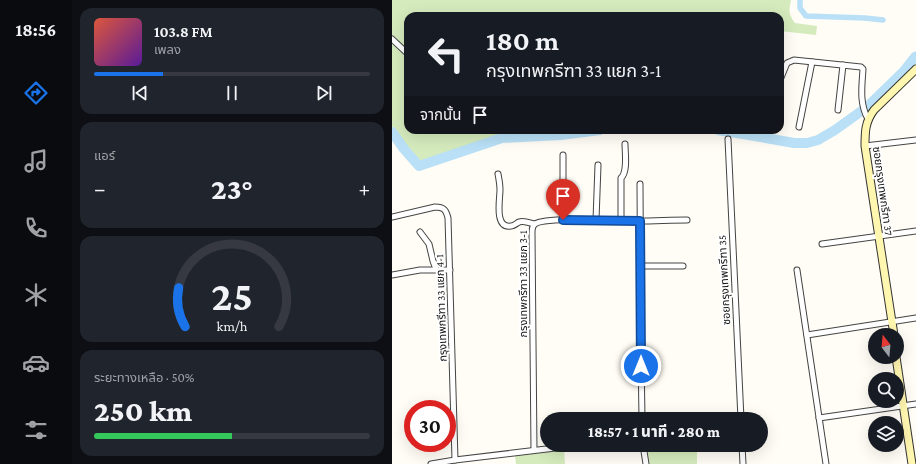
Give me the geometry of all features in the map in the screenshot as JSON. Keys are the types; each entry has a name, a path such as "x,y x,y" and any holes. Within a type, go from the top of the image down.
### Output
{"street":[{"path":"392,39 404,50"},
{"path":"784,70 787,63 794,60 861,67 863,69 861,97 864,112 868,119 874,110 916,69"},
{"path":"799,127 812,62"},
{"path":"838,110 843,65"},
{"name":"ซอยกรุงเทพกรีฑา 37","path":"868,119 865,132 865,146 893,328"},
{"name":"ซอยกรุงเทพกรีฑา 35","path":"728,139 741,412"},
{"path":"865,146 916,140"},
{"path":"621,221 621,178 624,176 626,170 625,144"},
{"path":"563,155 563,220"},
{"path":"596,220 598,164"},
{"path":"498,174 500,188 499,214 503,225 512,226 521,221 534,224"},
{"path":"640,184 642,412"},
{"name":"กรุงเทพกรีฑา 33 แยก 4-1","path":"392,217 440,207 446,212 448,218 455,460"},
{"name":"กรุงเทพกรีฑา 33 แยก 3-1","path":"534,450 532,233 534,224 563,220 687,220"},
{"path":"822,244 916,231"},
{"path":"420,232 429,244 432,261 436,269"},
{"path":"641,266 683,266"},
{"path":"392,275 420,270 450,270"},
{"path":"797,270 826,464"},
{"path":"807,335 916,318"},
{"path":"904,406 916,404"},
{"path":"820,418 889,408"},
{"path":"903,408 912,464"},
{"path":"431,464 540,449"},
{"path":"644,452 646,464"},
{"path":"742,452 742,464"}],"green space":[{"path":"392,0 791,0 790,12 795,23 817,26 816,35 784,31 784,12 404,12 404,134 528,134 494,136 424,162 419,162 392,126"},
{"path":"548,452 564,452 565,464 516,464 515,456"},
{"path":"648,452 697,452 697,464 649,464"}],"waterway":[{"path":"800,0 800,8 806,16 883,20"},
{"path":"741,134 794,143 807,143 818,140 835,130 867,107 904,71 915,57"},
{"path":"392,132 419,166 502,138 569,134"}],"route":[{"path":"563,220 640,221 641,366"}]}
